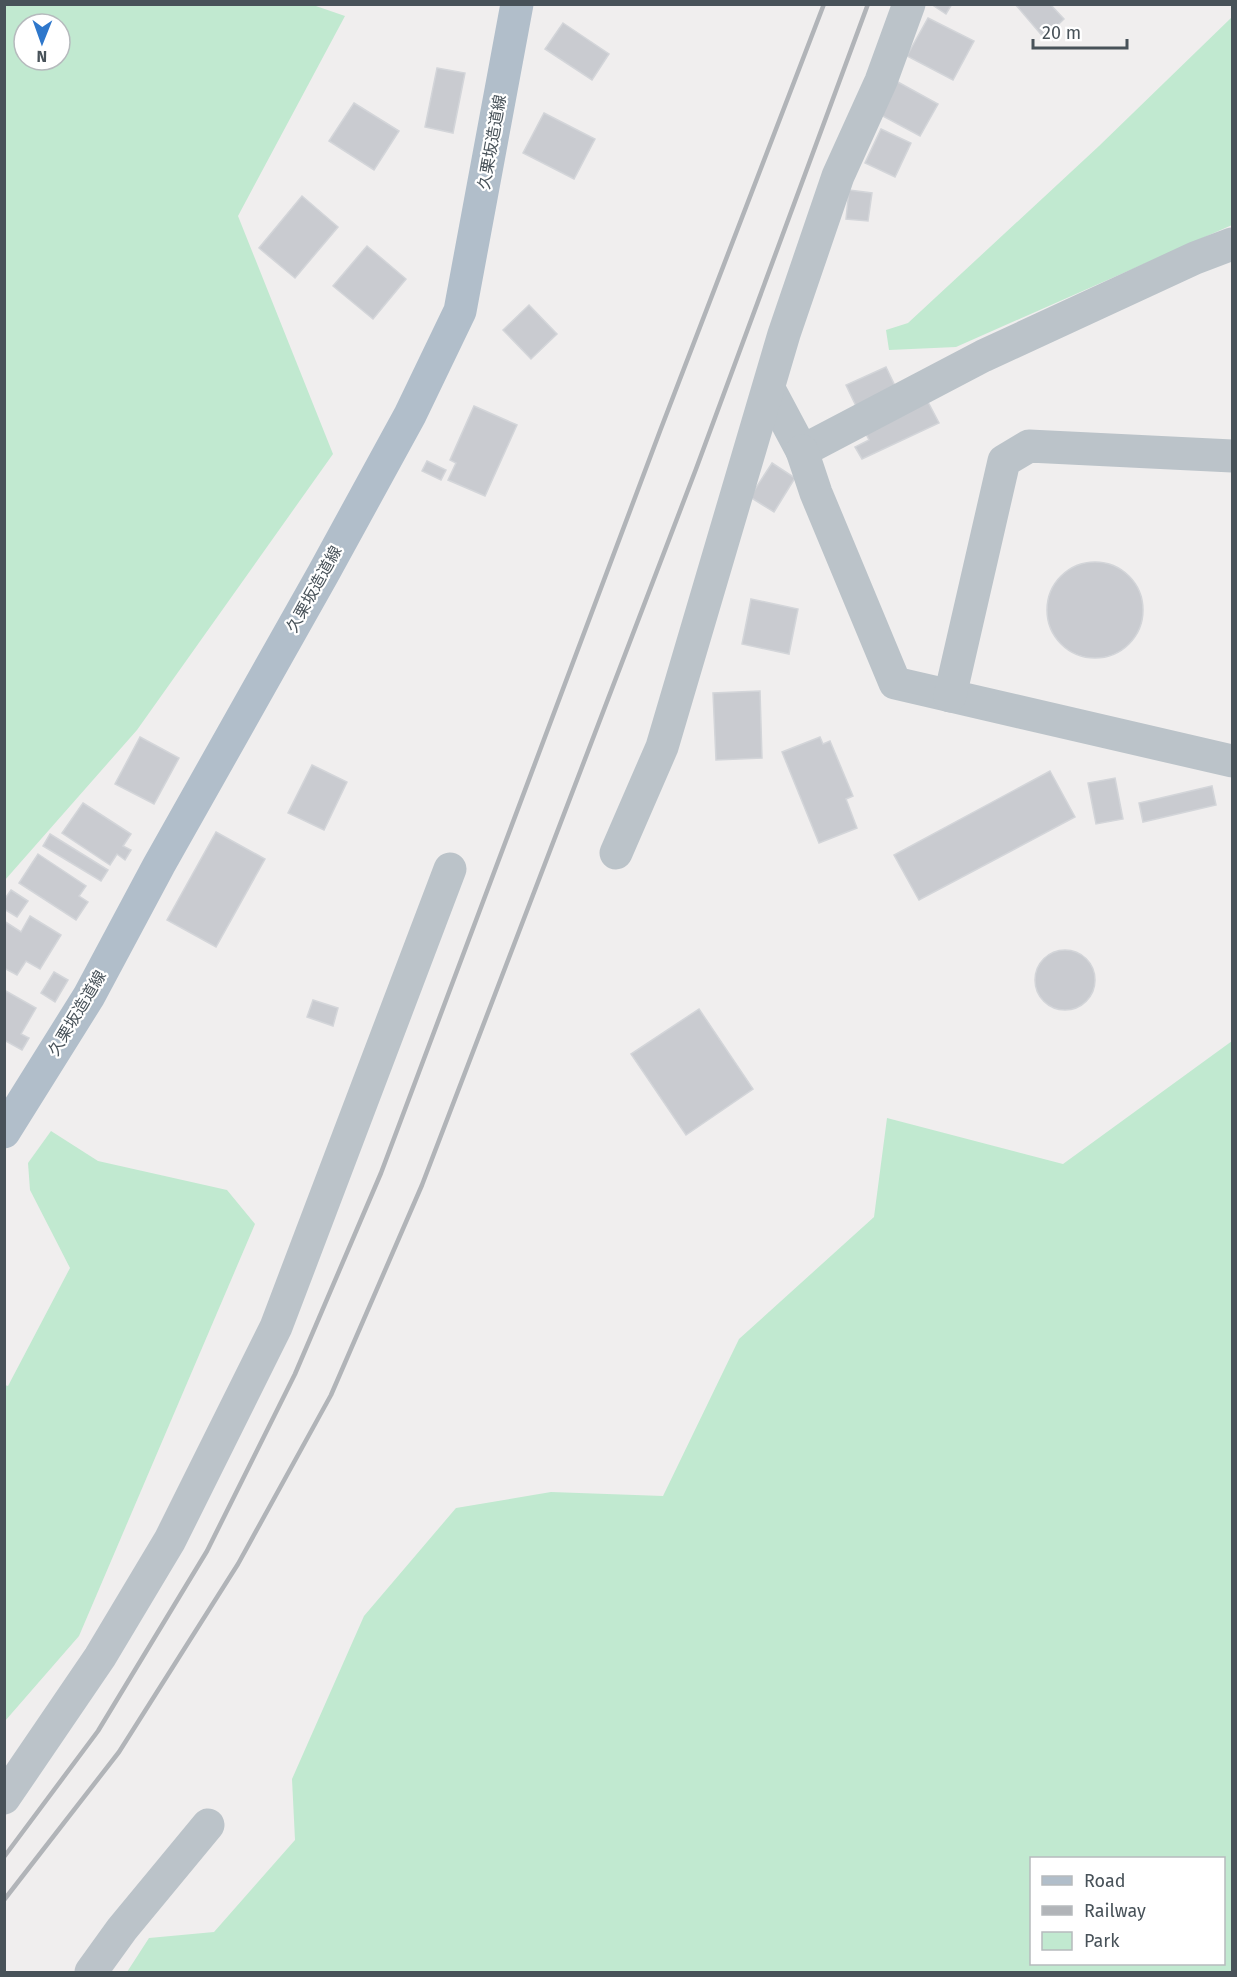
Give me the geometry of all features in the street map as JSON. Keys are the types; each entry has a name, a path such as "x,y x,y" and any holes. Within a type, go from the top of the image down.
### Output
{"main road":[{"name":"久栗坂造道線","path":"4,1132 89,996 159,865 410,415 460,311 517,4"}],"street":[{"path":"616,853 662,747 784,334 838,176 881,81 909,4"},
{"path":"802,451 983,356 1196,258 1233,244"},
{"path":"769,388 802,451 816,493 895,683 1233,761"},
{"path":"950,696 1004,461 1029,446 1233,456"},
{"path":"4,1798 100,1657 170,1540 276,1327 450,869"},
{"path":"91,1972 122,1929 208,1825"}],"green space":[{"path":"5,5 313,5 345,16 238,216 333,454 137,730 5,880"},
{"path":"1232,17 1232,225 956,347 889,350 886,330 908,323 1099,146"},
{"path":"1232,1041 1232,1972 127,1972 149,1938 214,1932 295,1840 292,1779 364,1616 456,1508 551,1492 663,1496 739,1339 874,1217 887,1118 1063,1164"},
{"path":"51,1131 98,1161 227,1190 255,1224 79,1636 5,1721 5,1385 8,1386 70,1268 30,1190 28,1163"}],"building":[{"path":"931,4 952,4 946,14"},
{"path":"1015,4 1050,4 1064,19 1044,38"},
{"path":"928,18 974,41 953,80 907,56"},
{"path":"563,23 609,54 592,80 545,49"},
{"path":"437,68 465,73 453,133 425,127"},
{"path":"896,81 938,104 920,136 879,114"},
{"path":"354,103 399,131 374,170 329,141"},
{"path":"544,113 595,139 574,179 523,153"},
{"path":"881,129 911,143 895,177 865,163"},
{"path":"849,190 872,193 868,221 846,219"},
{"path":"302,196 338,227 295,278 259,248"},
{"path":"367,246 406,279 373,319 333,286"},
{"path":"529,305 557,334 531,359 503,330"},
{"path":"886,367 896,388 856,406 846,385"},
{"path":"928,402 939,423 862,459 855,447 869,440 865,432"},
{"path":"474,406 517,425 485,496 448,480 456,463 450,460"},
{"path":"427,461 446,470 441,480 422,471"},
{"path":"772,463 795,478 774,512 750,497"},
{"path":"1095,562 1113,566 1129,576 1139,592 1143,610 1139,628 1129,644 1113,654 1095,658 1077,654 1061,644 1051,628 1047,610 1051,592 1061,576 1077,566"},
{"path":"751,599 798,609 789,654 742,644"},
{"path":"760,691 762,758 716,760 713,693"},
{"path":"140,737 179,758 154,804 115,784"},
{"path":"820,737 823,744 830,741 853,796 846,799 857,828 819,843 782,752"},
{"path":"312,765 347,782 324,830 288,813"},
{"path":"1050,771 1075,817 919,900 894,855"},
{"path":"1115,778 1123,819 1096,824 1088,783"},
{"path":"1212,786 1216,805 1143,822 1139,803"},
{"path":"83,803 131,834 123,846 131,850 125,860 117,854 110,865 62,833"},
{"path":"216,832 265,859 216,947 167,920"},
{"path":"50,834 108,870 101,881 43,846"},
{"path":"38,854 86,886 79,896 88,902 76,920 19,883"},
{"path":"11,890 28,901 17,917 4,909 4,900"},
{"path":"30,916 61,935 40,969 26,961 17,975 4,968 4,921 21,932"},
{"path":"1065,950 1082,955 1090,963 1095,980 1090,997 1082,1005 1065,1010 1048,1005 1040,997 1035,980 1040,963 1048,955"},
{"path":"54,972 68,980 55,1002 41,993"},
{"path":"4,990 36,1008 21,1034 29,1038 22,1050 4,1040"},
{"path":"313,1000 338,1008 333,1026 307,1017"},
{"path":"699,1009 753,1089 686,1135 631,1054"}],"railway":[{"path":"4,1857 98,1731 207,1551 295,1374 381,1173 660,431 824,4"},
{"path":"4,1900 119,1752 238,1564 331,1395 422,1185 696,469 868,4"}]}
